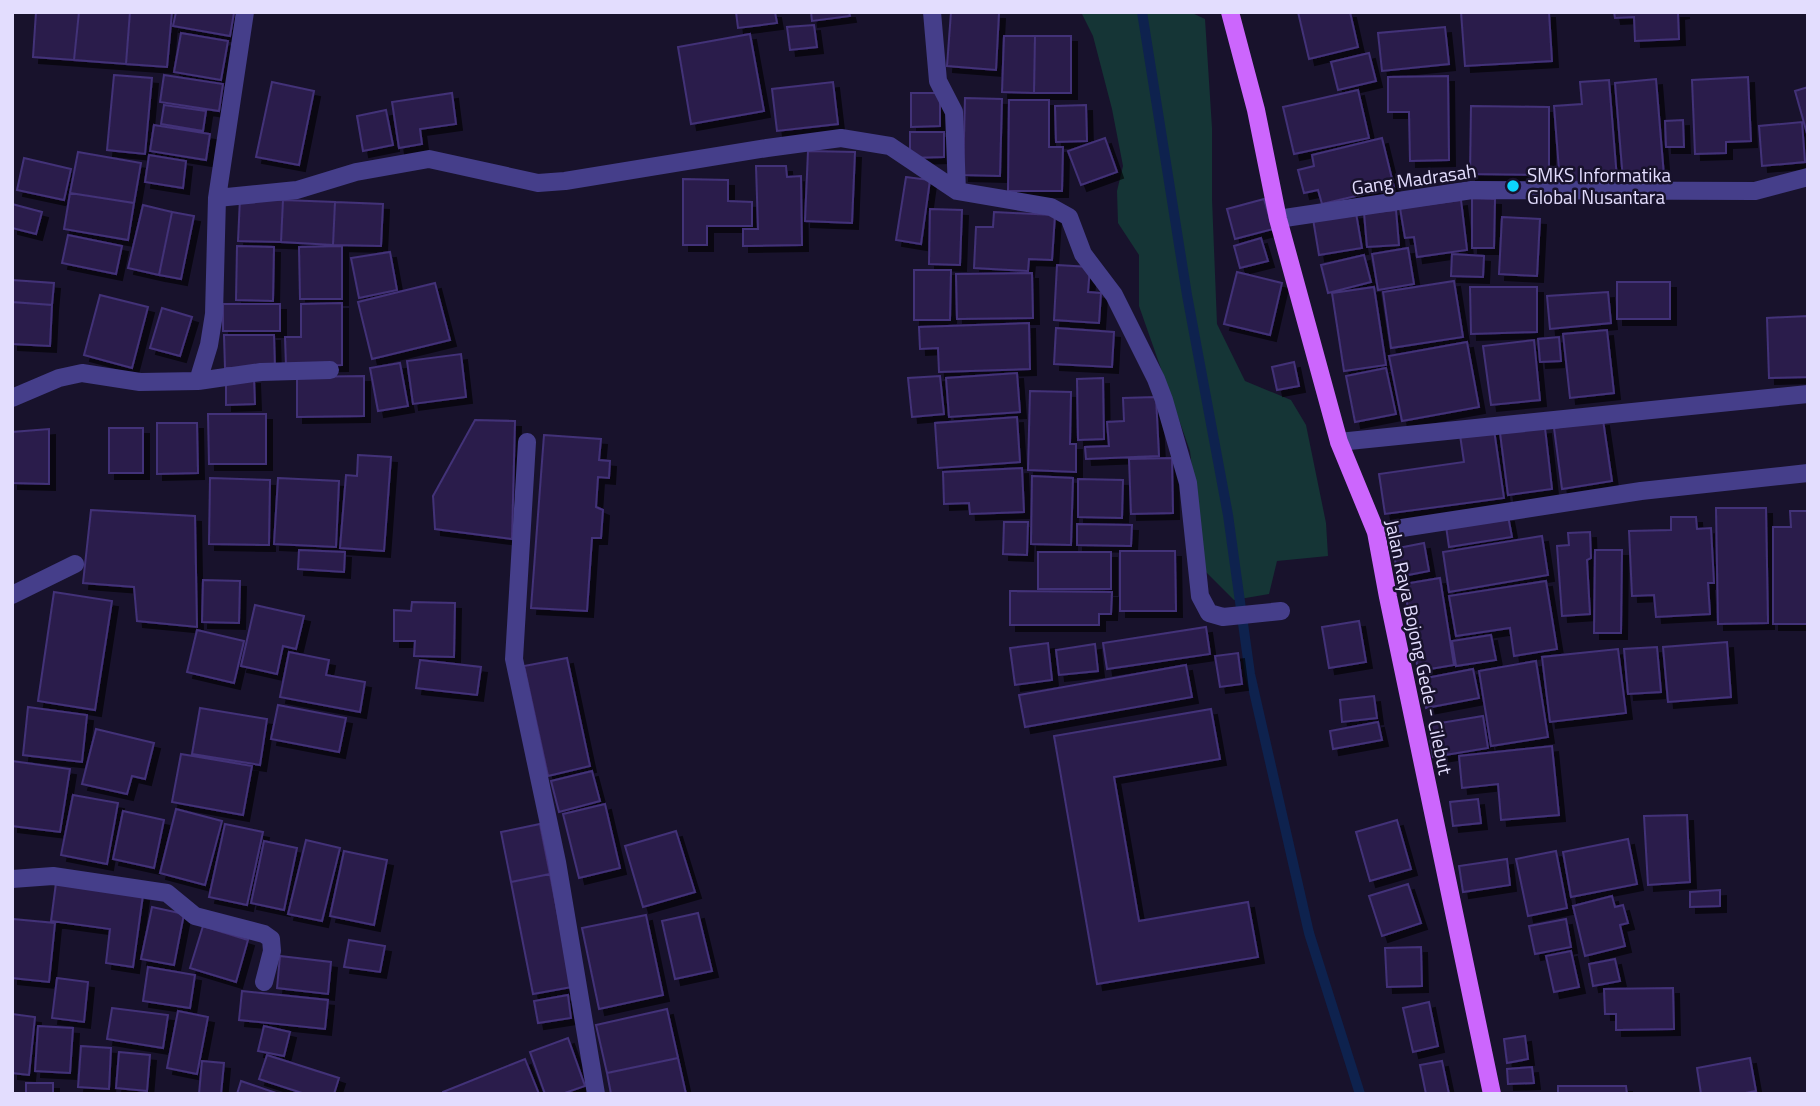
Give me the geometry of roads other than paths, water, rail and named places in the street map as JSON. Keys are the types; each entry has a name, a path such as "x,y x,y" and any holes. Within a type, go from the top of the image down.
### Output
{"main road":[{"name":"Jalan Raya Bojong Gede - Cilebut","path":"1230,12 1256,110 1278,219 1339,442 1376,532 1492,1094"}],"street":[{"path":"198,381 209,345 214,313 217,198 245,12"},
{"path":"932,12 938,81 954,112 957,191"},
{"path":"217,198 297,190 356,173 429,159 538,183 841,138 890,146 957,191 1051,207 1069,217 1083,254 1114,295 1156,379 1188,483 1200,596 1209,613 1223,618 1277,612"},
{"name":"Gang Madrasah","path":"1278,219 1472,190 1755,191 1808,177"},
{"path":"12,398 59,378 82,373 140,382 172,383 261,372 330,370"},
{"path":"1339,442 1808,394"},
{"path":"527,442 514,659 557,862 596,1094"},
{"path":"1376,532 1641,491 1808,473"},
{"path":"12,595 75,564"},
{"path":"12,879 53,876 167,893 195,916 264,934 271,939 272,951 264,982"}],"waterway":[{"path":"1142,12 1187,295 1228,515 1250,674 1309,933 1360,1094"}],"place":[{"name":"SMKS Informatika Global Nusantara","path":"1513,186"}]}
